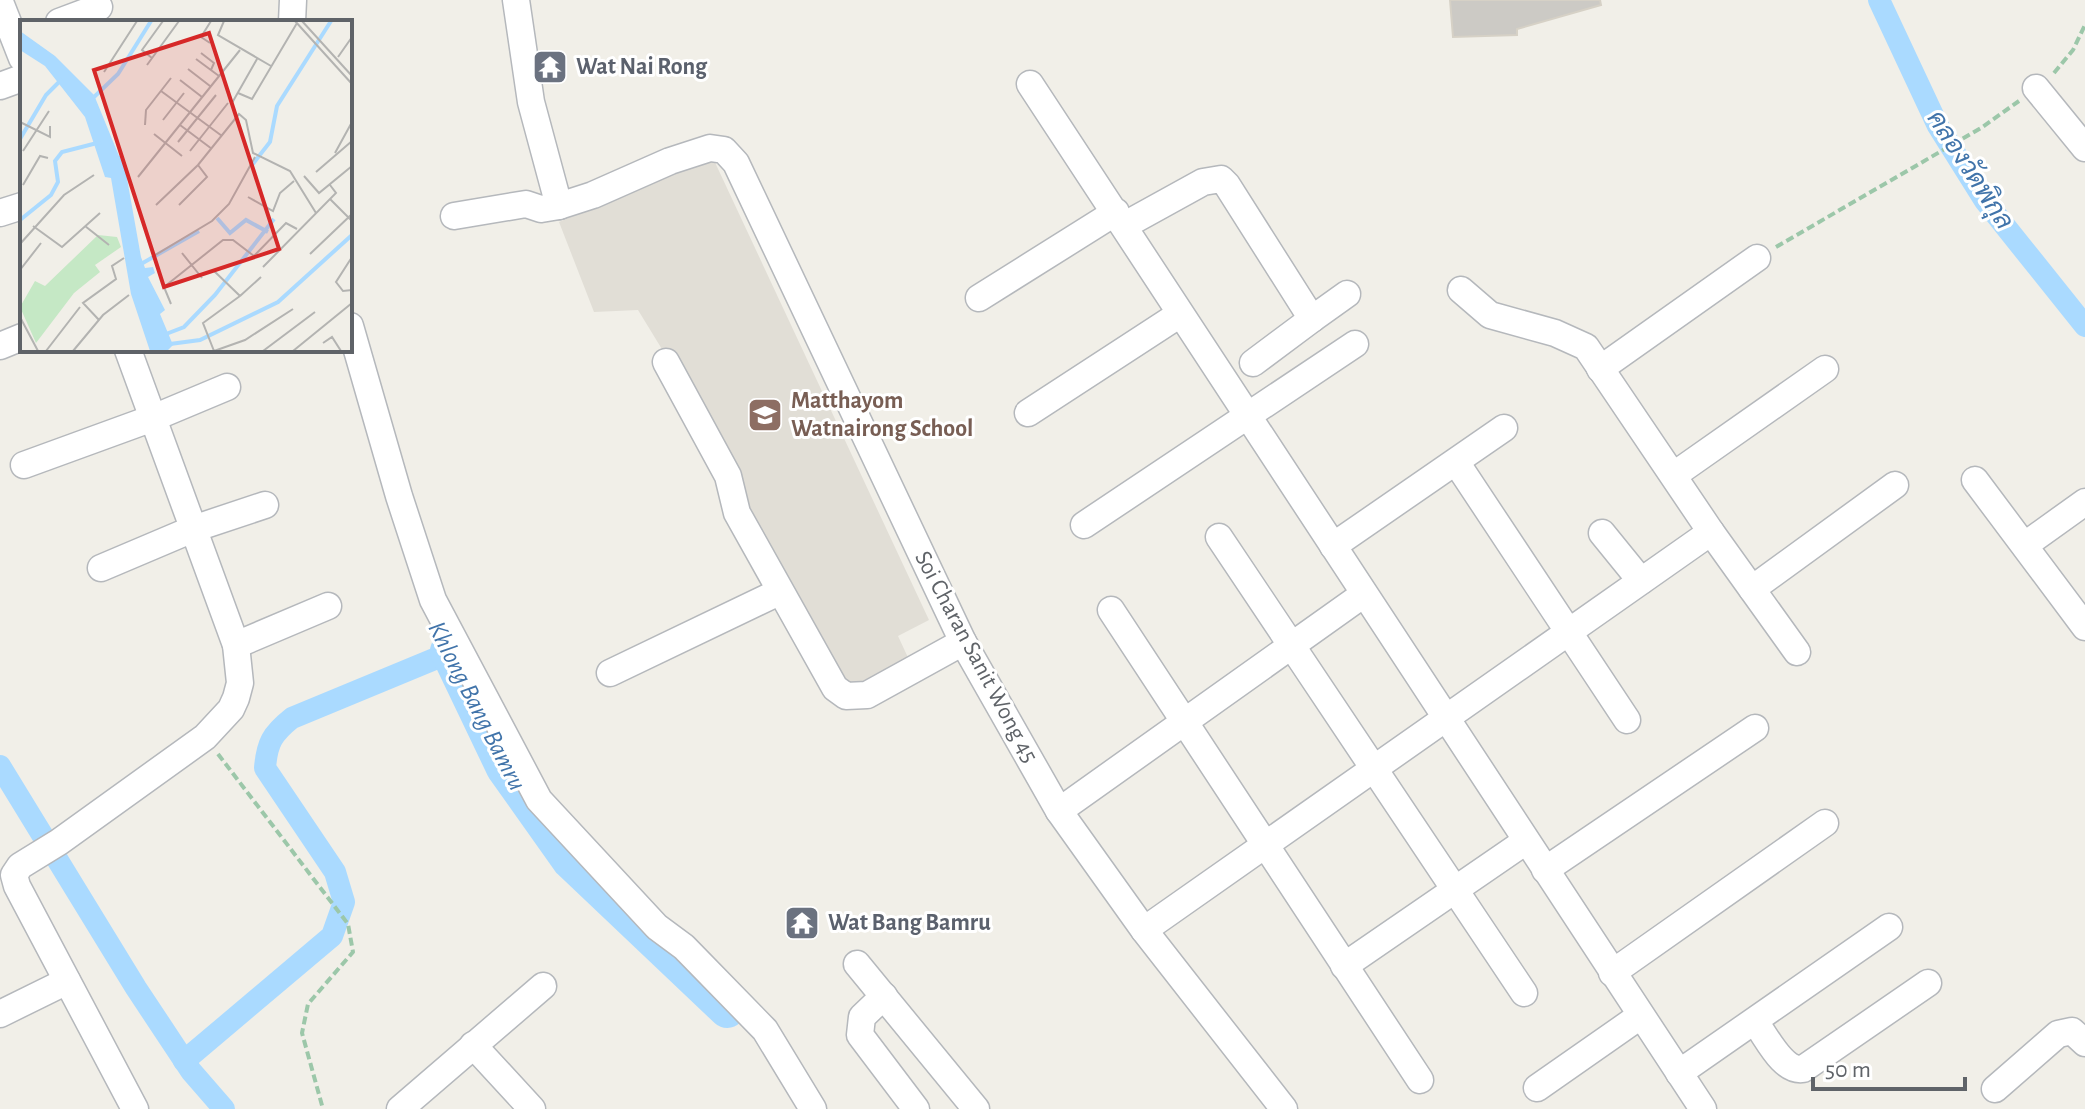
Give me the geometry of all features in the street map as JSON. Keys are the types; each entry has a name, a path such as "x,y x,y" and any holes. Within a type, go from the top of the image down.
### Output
{"street":[{"path":"292,20 293,0"},
{"path":"454,216 526,204 541,209 559,206 531,102 516,0"},
{"path":"0,2 20,44"},
{"path":"64,20 99,7"},
{"path":"0,86 20,79"},
{"path":"1030,84 1703,1109"},
{"path":"2036,88 2085,148"},
{"name":"Soi Charan Sanit Wong 45","path":"559,206 710,148 724,150 736,163 963,642 1059,811 1144,930 1284,1109"},
{"path":"979,298 1120,219 1203,182 1221,179 1235,196 1312,319"},
{"path":"0,213 20,207"},
{"path":"1600,369 1757,258"},
{"path":"1461,290 1490,315 1576,340 1586,347 1711,532 1797,652"},
{"path":"1253,363 1347,294"},
{"path":"1028,413 1180,314"},
{"path":"352,333 433,600 539,800 657,927 684,947 765,1030 813,1109"},
{"path":"0,346 20,338"},
{"path":"1084,525 1355,344"},
{"path":"129,352 236,645 240,683 231,709 205,737 59,842 20,866 14,875 135,1109"},
{"path":"666,362 728,476 737,513 835,688 846,696 855,697 879,690 963,642"},
{"path":"1674,475 1825,369"},
{"path":"24,465 227,387"},
{"path":"1333,546 1504,428"},
{"path":"1456,462 1627,720"},
{"path":"1975,480 2085,627"},
{"path":"1752,589 1895,485"},
{"path":"2025,545 2085,502"},
{"path":"101,568 193,529 265,505"},
{"path":"1144,930 1711,532"},
{"path":"1602,533 1641,581"},
{"path":"1219,537 1524,993"},
{"path":"610,673 779,592"},
{"path":"1059,811 1364,594"},
{"path":"236,645 328,606"},
{"path":"1111,610 1420,1080"},
{"path":"1545,870 1755,728"},
{"path":"1612,973 1825,823"},
{"path":"1344,966 1526,841"},
{"path":"1679,1073 1889,927"},
{"path":"857,964 976,1109"},
{"path":"0,1014 67,981"},
{"path":"1755,1022 1787,1065 1797,1070 1803,1069 1928,983"},
{"path":"400,1109 543,986"},
{"path":"884,996 862,1017 860,1035 916,1109"},
{"path":"1537,1088 1640,1016"},
{"path":"1995,1089 2058,1034 2072,1031 2085,1043"},
{"path":"473,1045 532,1109"}],"path":[{"path":"1757,258 1981,128 2036,88 2073,50 2085,25"},
{"path":"205,737 348,924 353,952 308,1004 302,1033 323,1109"}],"shaded area":[{"name":"Matthayom Watnairong School","path":"712,156 929,620 898,636 911,664 856,692 839,687 668,359 638,310 594,312 559,222"}],"building":[{"path":"1450,0 1600,0 1601,5 1517,29 1517,35 1453,37"}],"waterway":[{"name":"คลองวัดพิกุล","path":"1879,0 1938,126 1985,201 2085,326"},
{"name":"Khlong Bang Bamru","path":"448,651 504,768 570,861 727,1010"},
{"path":"184,1061 332,936 344,902 335,872 265,768 269,745 275,734 292,718 449,653"},
{"path":"0,766 136,988 191,1071 224,1109"}],"place":[{"name":"Wat Nai Rong","path":"550,67"},
{"name":"Matthayom Watnairong School","path":"765,415"},
{"name":"Wat Bang Bamru","path":"802,923"}]}
